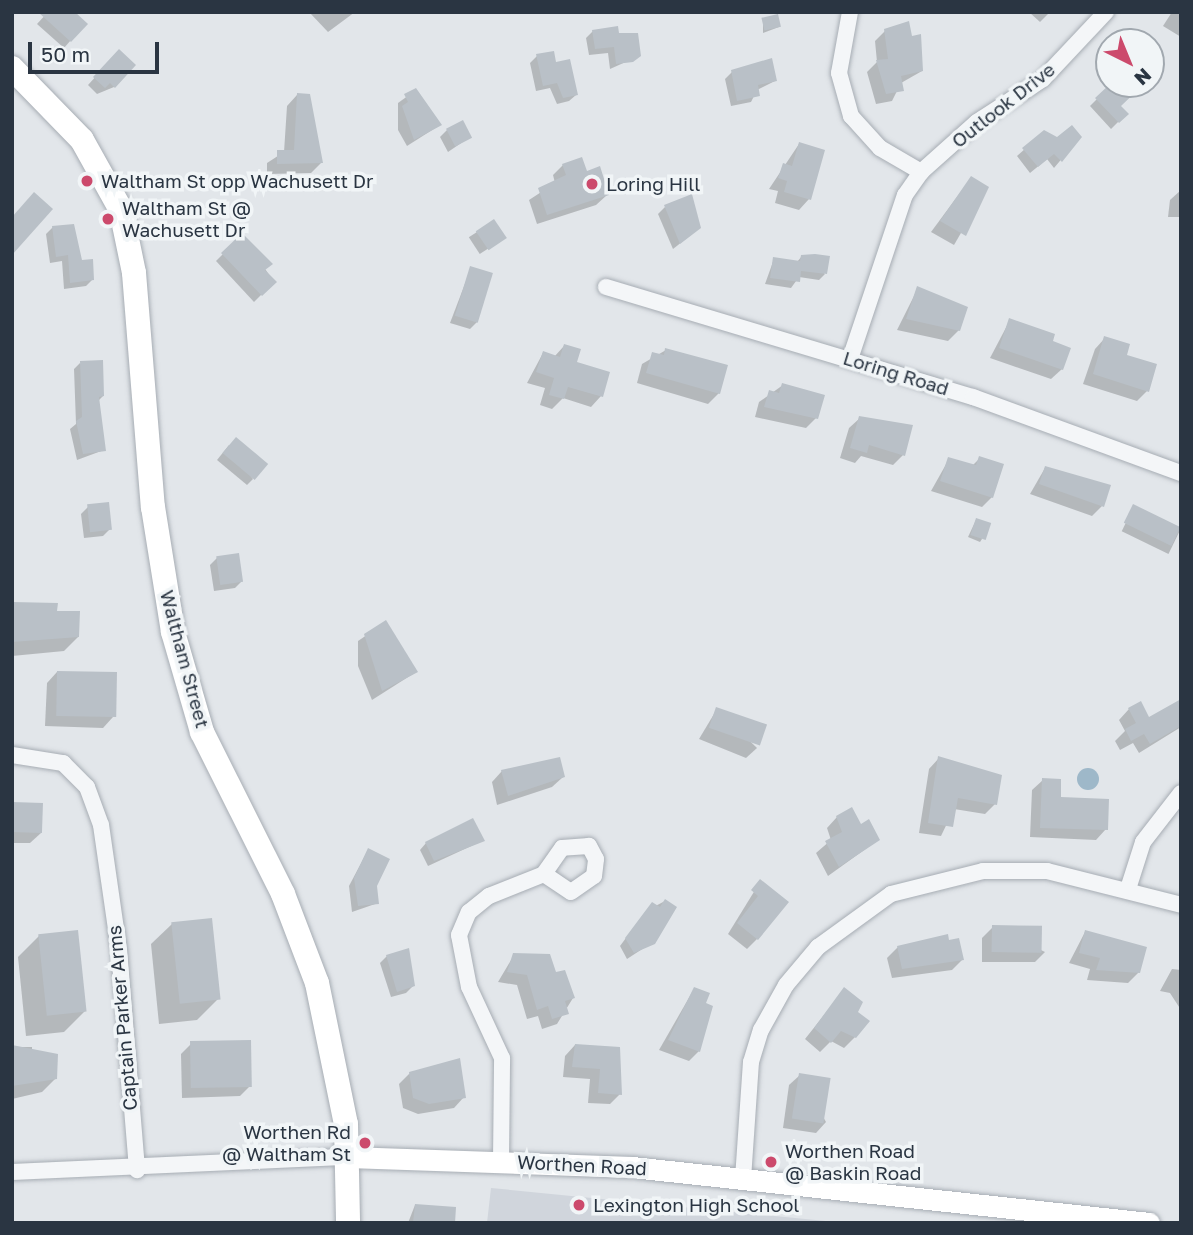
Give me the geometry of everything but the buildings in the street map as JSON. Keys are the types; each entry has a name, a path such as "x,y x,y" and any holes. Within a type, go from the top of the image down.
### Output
{"main road":[{"name":"Waltham Street","path":"12,68 82,140 121,210 134,273 153,507 173,632 202,732 283,894 317,983 332,1041 348,1157 348,1223"},
{"name":"Worthen Road","path":"348,1157 501,1161 743,1179 1149,1223"}],"street":[{"path":"850,12 839,73 851,116 880,148 921,172"},
{"name":"Outlook Drive","path":"850,359 905,195 921,172 977,122 1043,79 1106,12"},
{"name":"Loring Road","path":"606,287 850,359 1181,473"},
{"name":"Captain Parker Arms","path":"12,755 63,763 87,787 101,824 119,950 137,1170"},
{"path":"1128,889 1143,842 1181,793"},
{"path":"743,1179 751,1062 761,1030 792,977 847,921 891,894 983,871 1048,871 1128,889 1181,905"},
{"path":"501,1161 502,1058 469,986 459,935 469,912 489,896 544,874"},
{"name":"Worthen Road","path":"12,1171 137,1170 348,1157"}],"shaded area":[{"name":"Lexington High School","path":"491,1188 846,1223 487,1223"}],"water":[{"path":"1088,768 1096,771 1099,779 1096,787 1088,790 1080,787 1077,779 1080,771"}],"place":[{"name":"Waltham St opp Wachusett Dr","path":"87,181"},
{"name":"Loring Hill","path":"592,184"},
{"name":"Waltham St @ Wachusett Dr","path":"108,219"},
{"name":"Worthen Rd @ Waltham St","path":"365,1143"},
{"name":"Worthen Road @ Baskin Road","path":"771,1162"},
{"name":"Lexington High School","path":"579,1205"}]}
